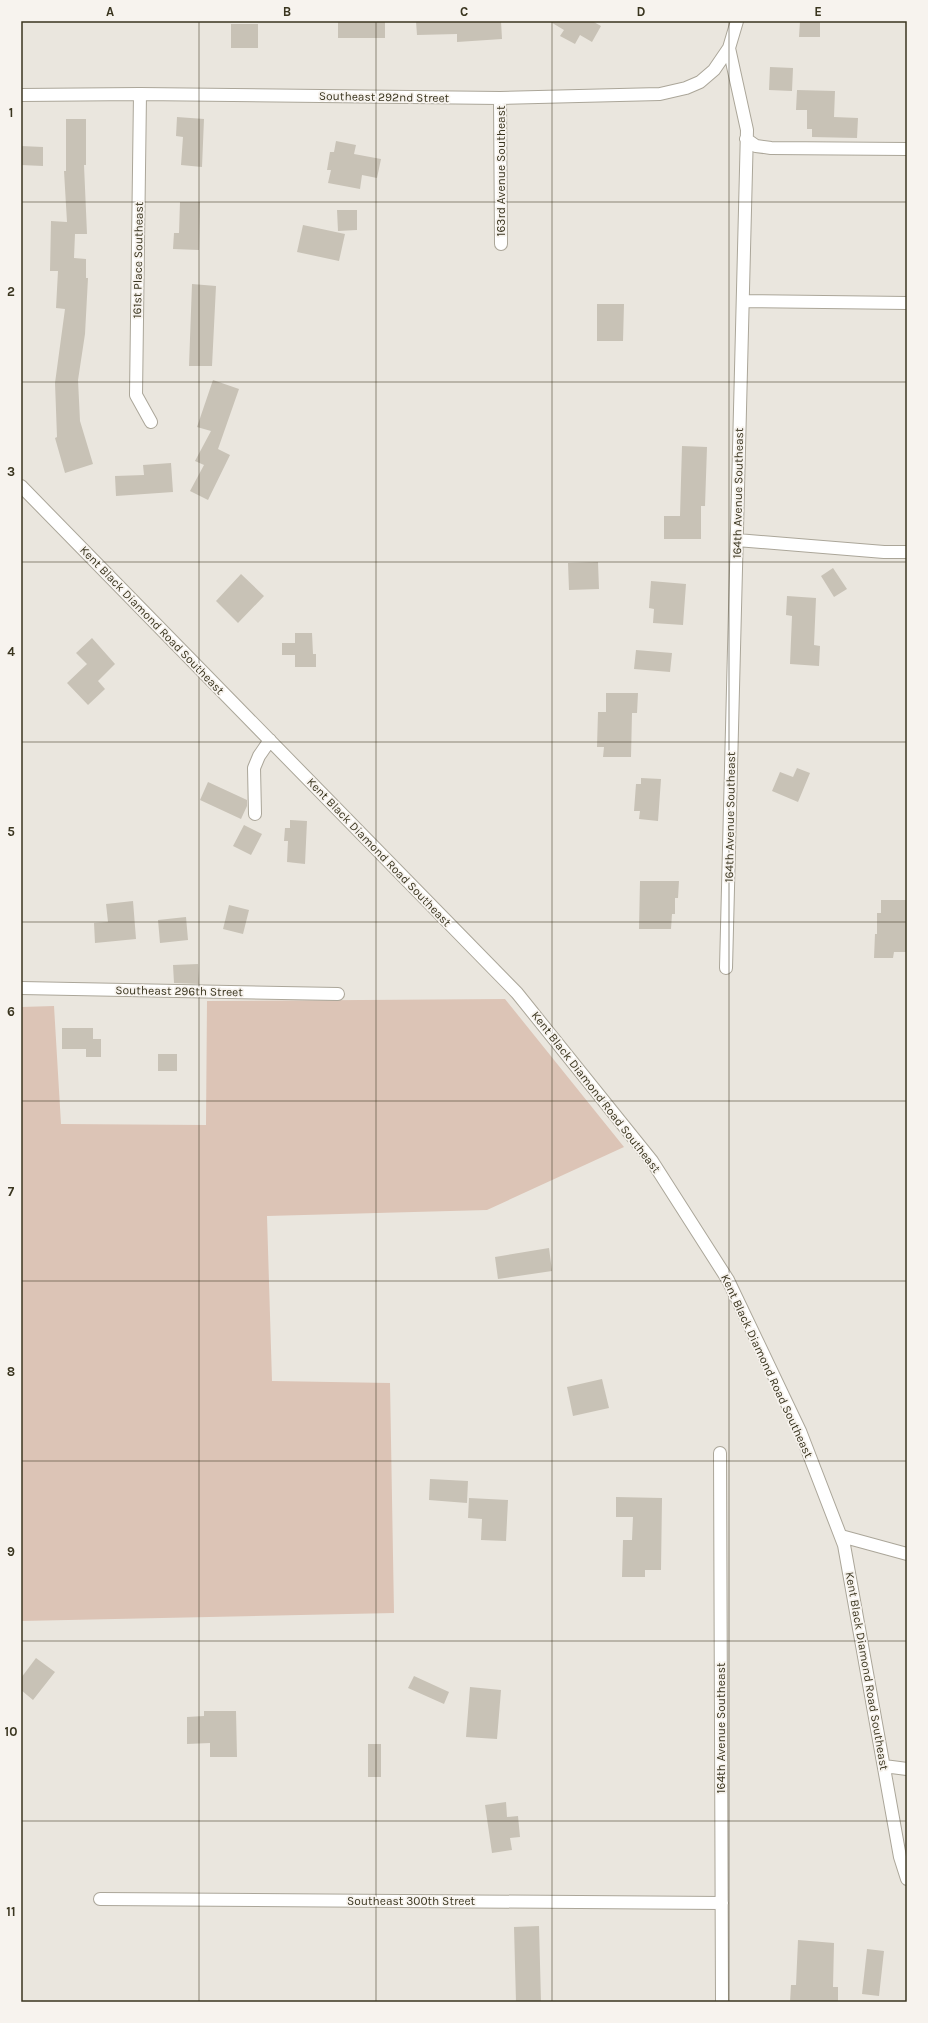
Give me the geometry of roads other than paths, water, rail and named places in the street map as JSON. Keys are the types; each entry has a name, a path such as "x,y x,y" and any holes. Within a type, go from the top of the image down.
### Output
{"street":[{"name":"164th Avenue Southeast","path":"726,968 747,130 729,48 737,21"},
{"name":"Southeast 292nd Street","path":"21,95 140,94 500,98 660,94 686,88 700,82 714,70 729,48"},
{"name":"161st Place Southeast","path":"140,94 136,395 151,422"},
{"name":"163rd Avenue Southeast","path":"500,98 501,244"},
{"path":"746,140 756,146 771,148 907,149"},
{"path":"743,301 907,303"},
{"name":"Kent Black Diamond Road Southeast","path":"21,486 517,993 652,1161 728,1280 800,1430 844,1545 900,1857 907,1879"},
{"path":"737,540 884,552 907,552"},
{"path":"255,814 254,768 259,756 270,740"},
{"name":"Southeast 296th Street","path":"21,988 338,994"},
{"name":"164th Avenue Southeast","path":"720,1453 722,2002"},
{"path":"840,1536 907,1554"},
{"path":"884,1766 907,1769"},
{"name":"Southeast 300th Street","path":"100,1899 722,1903"}]}
